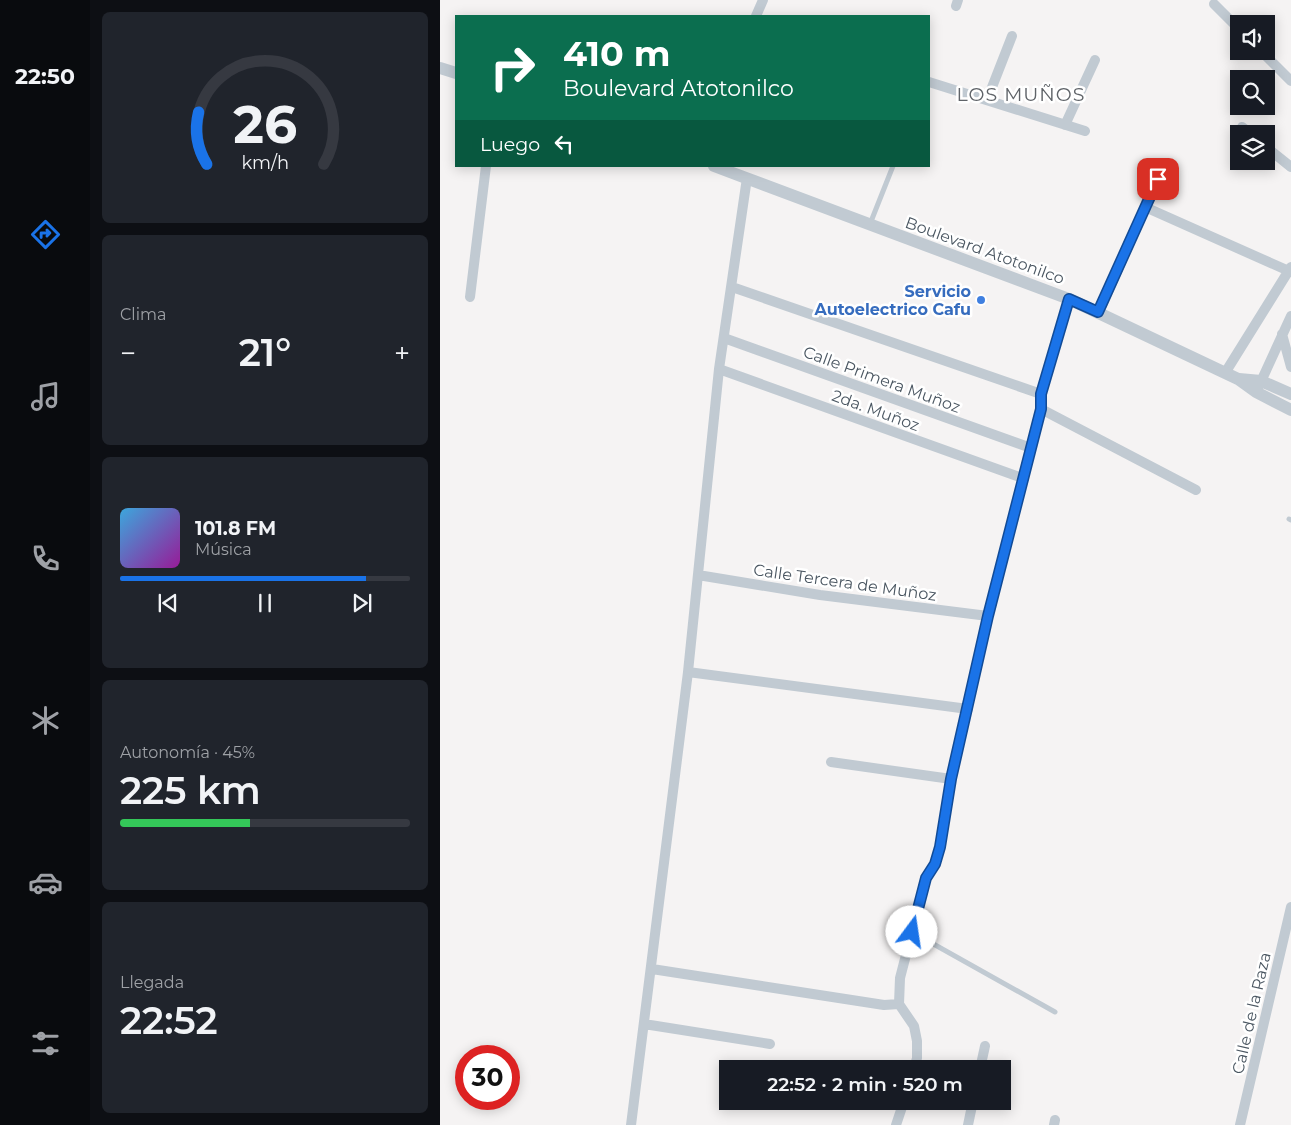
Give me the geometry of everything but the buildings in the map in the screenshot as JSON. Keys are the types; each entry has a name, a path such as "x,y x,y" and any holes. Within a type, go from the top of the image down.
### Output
{"street":[{"path":"756,15 763,0"},
{"path":"1214,4 1230,20"},
{"path":"987,100 1012,36"},
{"path":"1065,125 1095,60"},
{"path":"1270,60 1291,82"},
{"path":"440,68 455,74"},
{"path":"930,82 1085,131"},
{"path":"1275,154 1291,167"},
{"path":"470,298 486,167"},
{"name":"Boulevard Atotonilco","path":"717,167 1069,299 1238,379 1259,387 1291,394"},
{"path":"631,1125 688,672 719,369 747,178"},
{"path":"1098,312 1158,179"},
{"path":"1145,207 1290,270 1226,373"},
{"path":"732,287 1041,394"},
{"path":"916,1060 917,1041 914,1026 899,1004 900,978 926,878 935,864 940,847 951,779 988,616 1041,409 1041,394 1069,299"},
{"path":"1259,387 1291,316"},
{"path":"1283,337 1291,367"},
{"name":"Calle Primera Muñoz","path":"724,338 1031,448"},
{"name":"2da. Muñoz","path":"719,369 1022,478"},
{"name":"Boulevard Atotonilco","path":"1259,387 1291,410"},
{"path":"1041,409 1196,490"},
{"name":"Calle Tercera de Muñoz","path":"698,575 820,595 988,616"},
{"path":"688,672 968,709"},
{"path":"831,762 951,779"},
{"name":"Calle de la Raza","path":"1240,1125 1291,907"},
{"path":"652,969 884,1005 899,1004"},
{"path":"644,1024 770,1044"},
{"path":"982,1060 985,1046"},
{"path":"896,1125 901,1110"},
{"path":"968,1125 971,1110"}],"lane":[{"path":"870,224 893,167"},
{"path":"1283,337 1291,348"},
{"path":"912,932 1055,1012"}],"place":[{"name":"Servicio Autoelectrico Cafu","path":"981,300"}],"district":[{"name":"LOS MUÑOS","path":"1021,94"}],"route":[{"path":"912,932 926,878 935,864 940,847 951,779 988,616 1041,409 1041,394 1069,299 1098,312 1158,179"}]}
